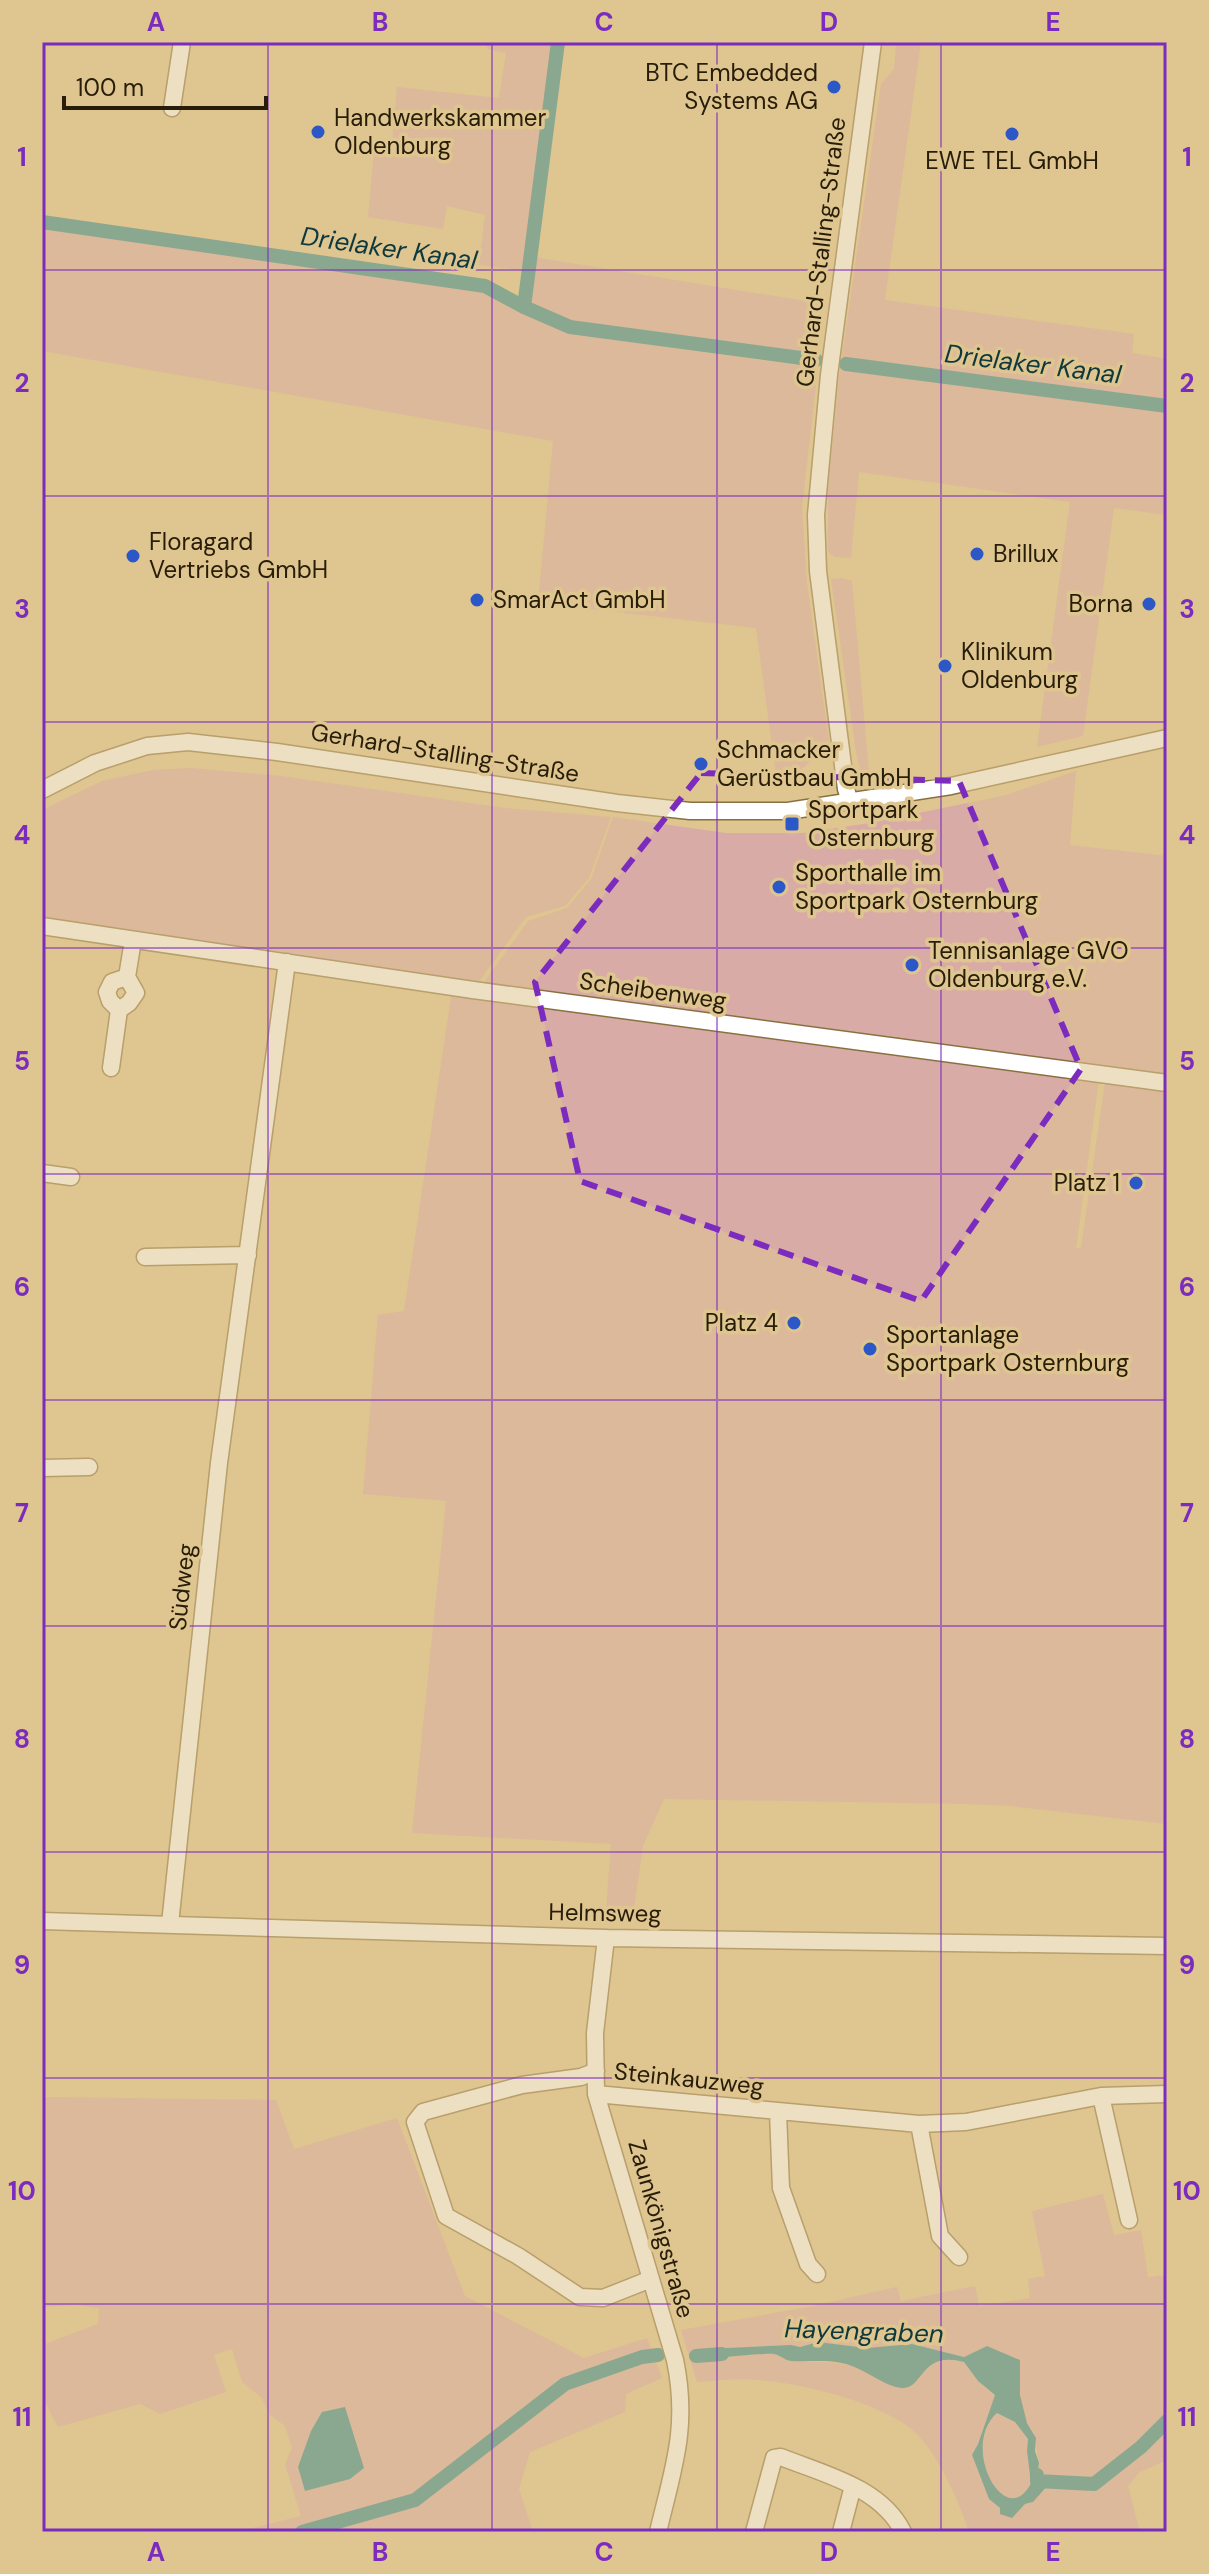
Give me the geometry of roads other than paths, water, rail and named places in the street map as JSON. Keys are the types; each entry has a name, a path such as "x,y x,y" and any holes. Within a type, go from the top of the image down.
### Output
{"street":[{"path":"172,108 182,42"},
{"name":"Gerhard-Stalling-Straße","path":"850,802 818,571 816,515 829,375 873,42"},
{"name":"Gerhard-Stalling-Straße","path":"42,790 95,763 147,746 188,742 277,752 619,804 690,811 788,811 951,786 1167,738"},
{"name":"Scheibenweg","path":"42,926 735,1027 1167,1083"},
{"path":"111,1068 119,1010 110,1001 107,992 112,982 127,977 133,940"},
{"name":"Südweg","path":"170,1924 219,1463 287,962"},
{"path":"42,1173 71,1177"},
{"path":"145,1257 248,1255"},
{"path":"42,1468 89,1467"},
{"name":"Helmsweg","path":"42,1921 606,1938 1167,1946"},
{"name":"Zaunkönigstraße","path":"606,1938 595,2033 596,2094 675,2360 681,2418 679,2447 658,2532"},
{"path":"596,2071 581,2077 522,2085 423,2112 415,2122 446,2216 518,2256 580,2297 603,2298 651,2279"},
{"name":"Steinkauzweg","path":"596,2094 919,2124 966,2122 1101,2096 1167,2094"},
{"path":"1101,2096 1129,2220"},
{"name":"Steinkauzweg","path":"778,2112 781,2188 808,2264 817,2274"},
{"path":"919,2124 940,2236 959,2257"},
{"path":"754,2532 774,2458 781,2457 853,2486 879,2501 903,2532"},
{"path":"841,2532 853,2486"}],"water":[{"path":"818,2342 867,2348 912,2344 964,2357 987,2346 1020,2360 1020,2395 1027,2423 1036,2438 1038,2470 1049,2484 1033,2502 1025,2504 1012,2518 1000,2514 1000,2508 989,2499 972,2455 995,2395 978,2381 964,2362 939,2361 931,2365 915,2383 902,2388 839,2362 791,2361 774,2354 712,2359 704,2355 726,2348 800,2347","holes":["997,2413 1015,2422 1028,2439 1031,2483 1021,2496 1010,2498 999,2492 990,2480 984,2463 983,2445 987,2428"]},
{"path":"345,2407 364,2468 350,2479 305,2491 298,2467 311,2431 322,2412"}],"waterway":[{"path":"524,307 558,42"},
{"name":"Drielaker Kanal","path":"42,222 485,286 570,327 816,360"},
{"name":"Drielaker Kanal","path":"846,364 1167,406"},
{"name":"Hayengraben","path":"696,2356 722,2354"},
{"name":"Hayengraben","path":"302,2532 415,2500 565,2384 642,2357 658,2355"},
{"name":"Hayengraben","path":"1037,2475 1037,2481 1094,2484 1141,2447 1167,2421"}],"place":[{"name":"BTC Embedded Systems AG","path":"834,87"},
{"name":"Handwerkskammer Oldenburg","path":"318,132"},
{"name":"EWE TEL GmbH","path":"1012,134"},
{"name":"Brillux","path":"977,554"},
{"name":"Floragard Vertriebs GmbH","path":"133,556"},
{"name":"SmarAct GmbH","path":"477,600"},
{"name":"Borna","path":"1149,604"},
{"name":"Klinikum Oldenburg","path":"945,666"},
{"name":"Schmacker Gerüstbau GmbH","path":"701,764"},
{"name":"Sportpark Osternburg","path":"792,824"},
{"name":"Sporthalle im Sportpark Osternburg","path":"779,887"},
{"name":"Tennisanlage GVO Oldenburg e.V.","path":"912,965"},
{"name":"Platz 1","path":"1136,1183"},
{"name":"Platz 4","path":"794,1323"},
{"name":"Sportanlage Sportpark Osternburg","path":"870,1349"}]}
